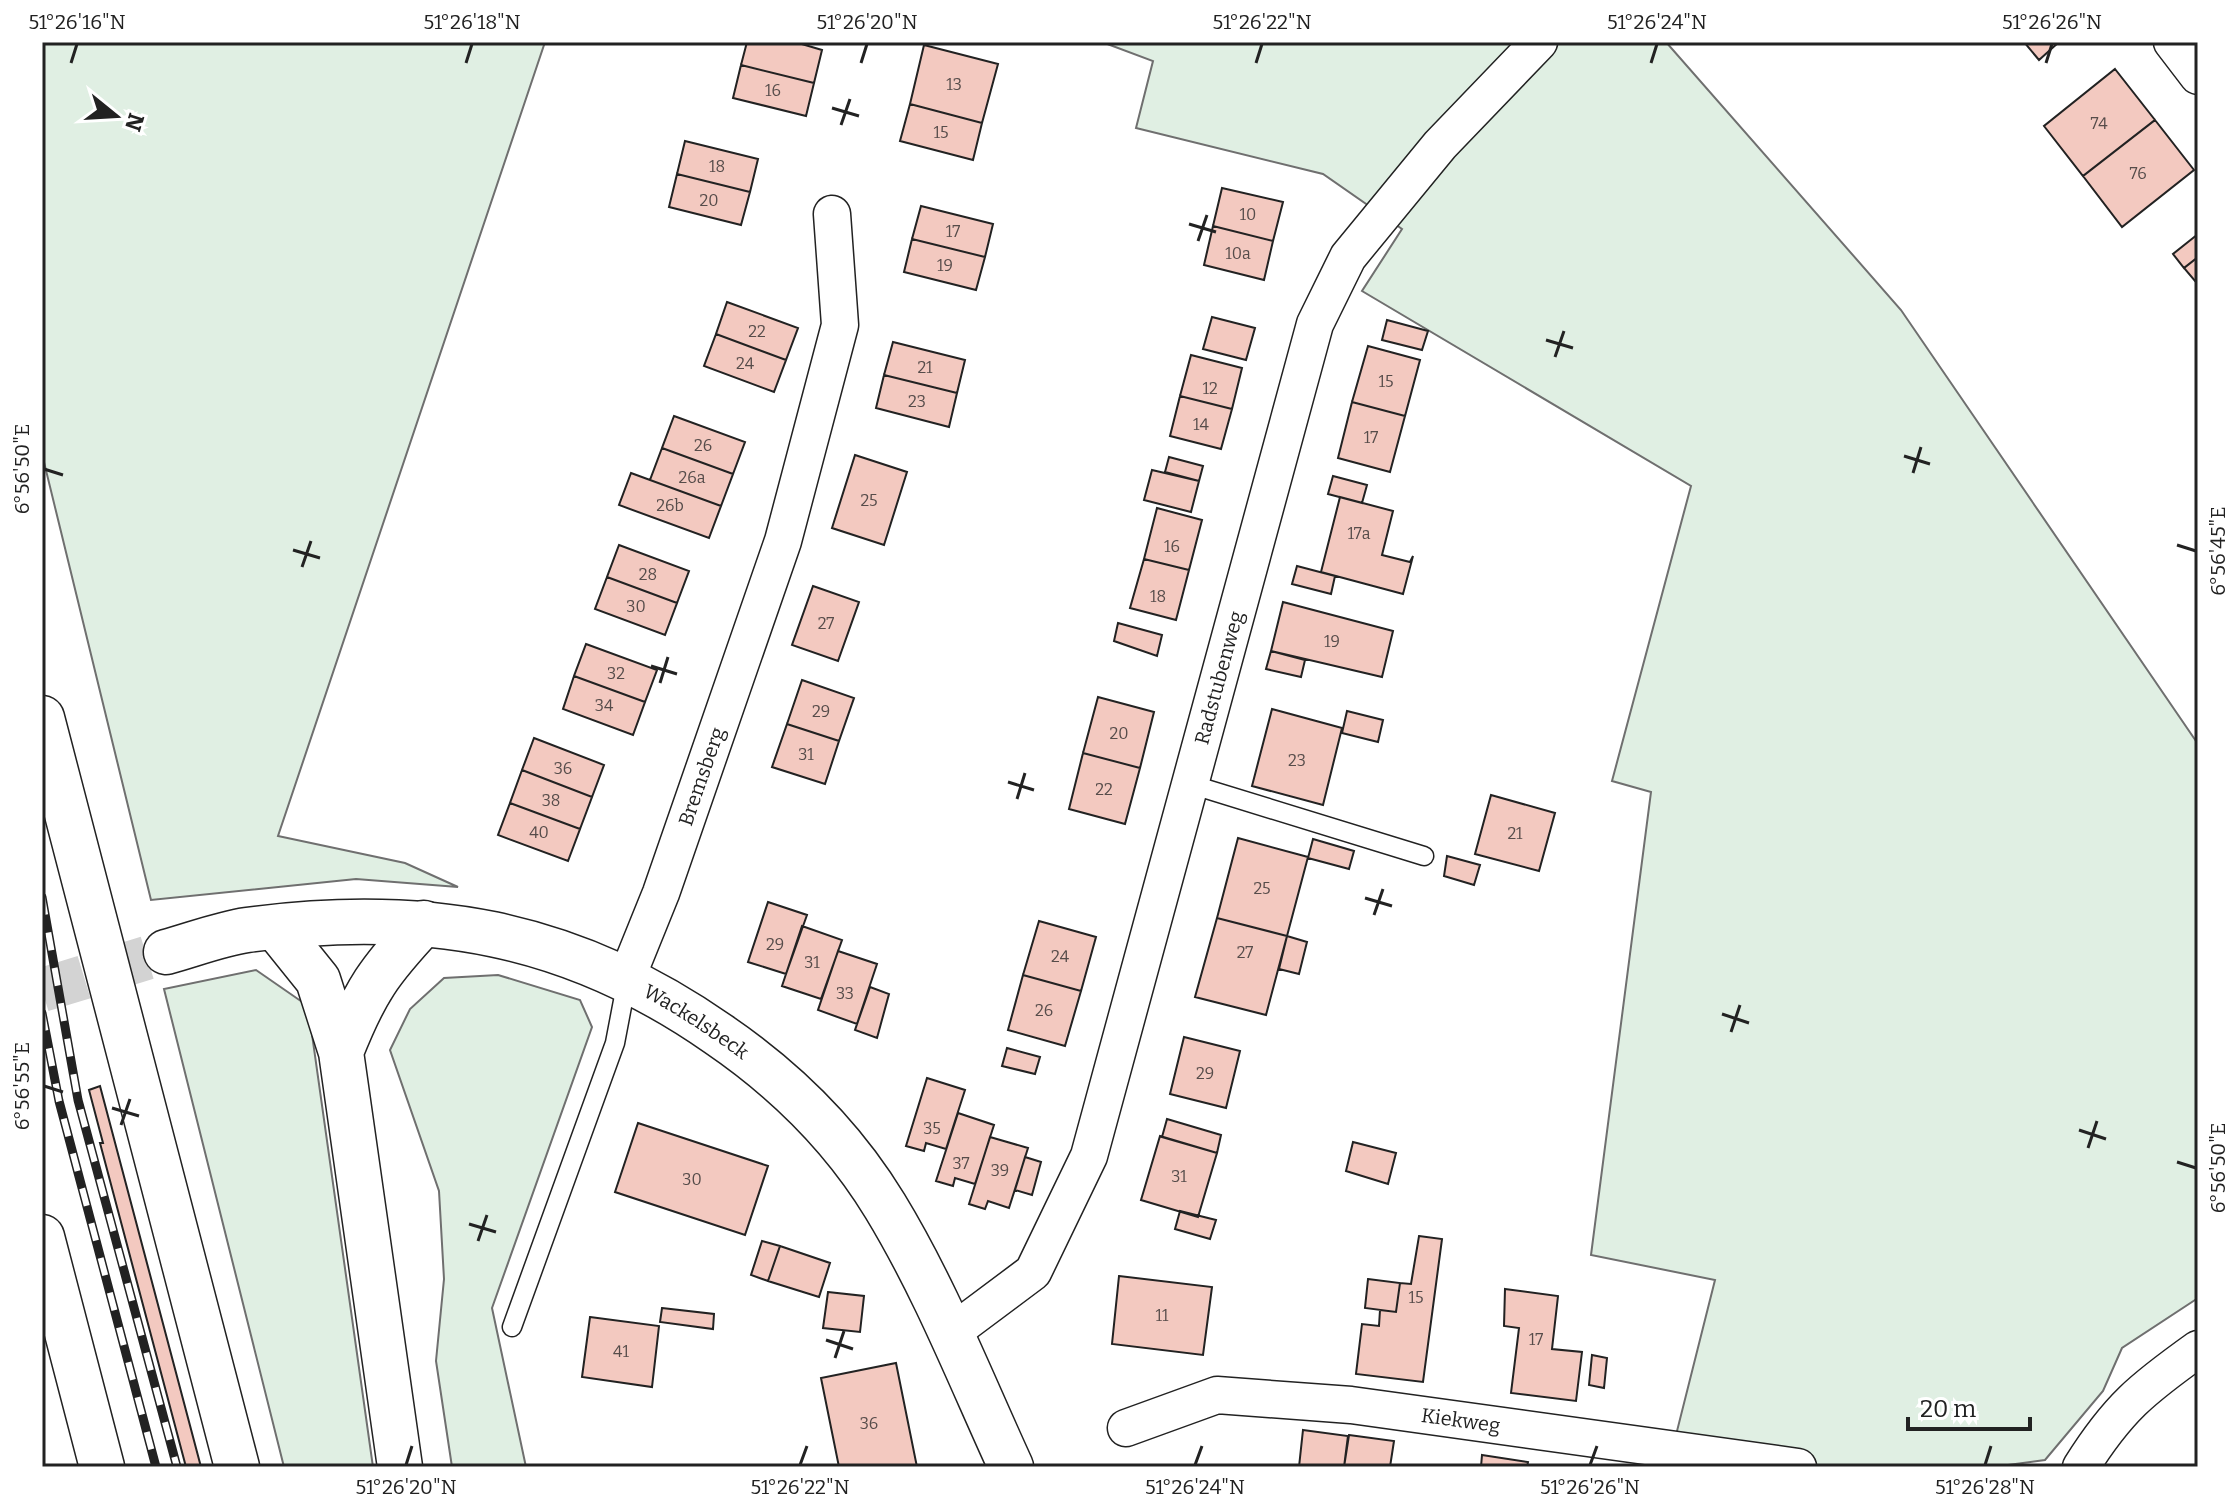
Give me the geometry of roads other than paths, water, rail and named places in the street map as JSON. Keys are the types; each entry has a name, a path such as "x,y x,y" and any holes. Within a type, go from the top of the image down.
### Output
{"main road":[{"path":"42,718 237,1467"},
{"name":"Wackelsbeck","path":"166,952 246,930 344,921 424,923 492,933 556,949 627,977 691,1014 764,1066 825,1125 885,1205 950,1334 1011,1467"},
{"path":"341,1052 361,1001 379,971 424,923"},
{"path":"277,929 318,980 341,1052 400,1467"},
{"path":"42,1237 102,1467"}],"street":[{"name":"Radstubenweg","path":"950,1334 1033,1272 1089,1156 1315,324 1348,257 1440,145 1539,42"},
{"path":"2172,42 2198,76"},
{"name":"Bremsberg","path":"627,977 661,893 787,526 840,325 832,214"},
{"path":"2081,1467 2106,1427 2139,1391 2198,1349"},
{"name":"Kiekweg","path":"1126,1428 1217,1395 1351,1405 1798,1467"}],"lane":[{"path":"1190,784 1424,856"},
{"name":"Bremsberg","path":"512,1327 615,1043 627,977"}],"tunnel":[{"path":"42,990 166,952"}],"railway":[{"path":"42,897 78,1100 177,1467"},
{"path":"42,1013 59,1101 156,1467"}]}
